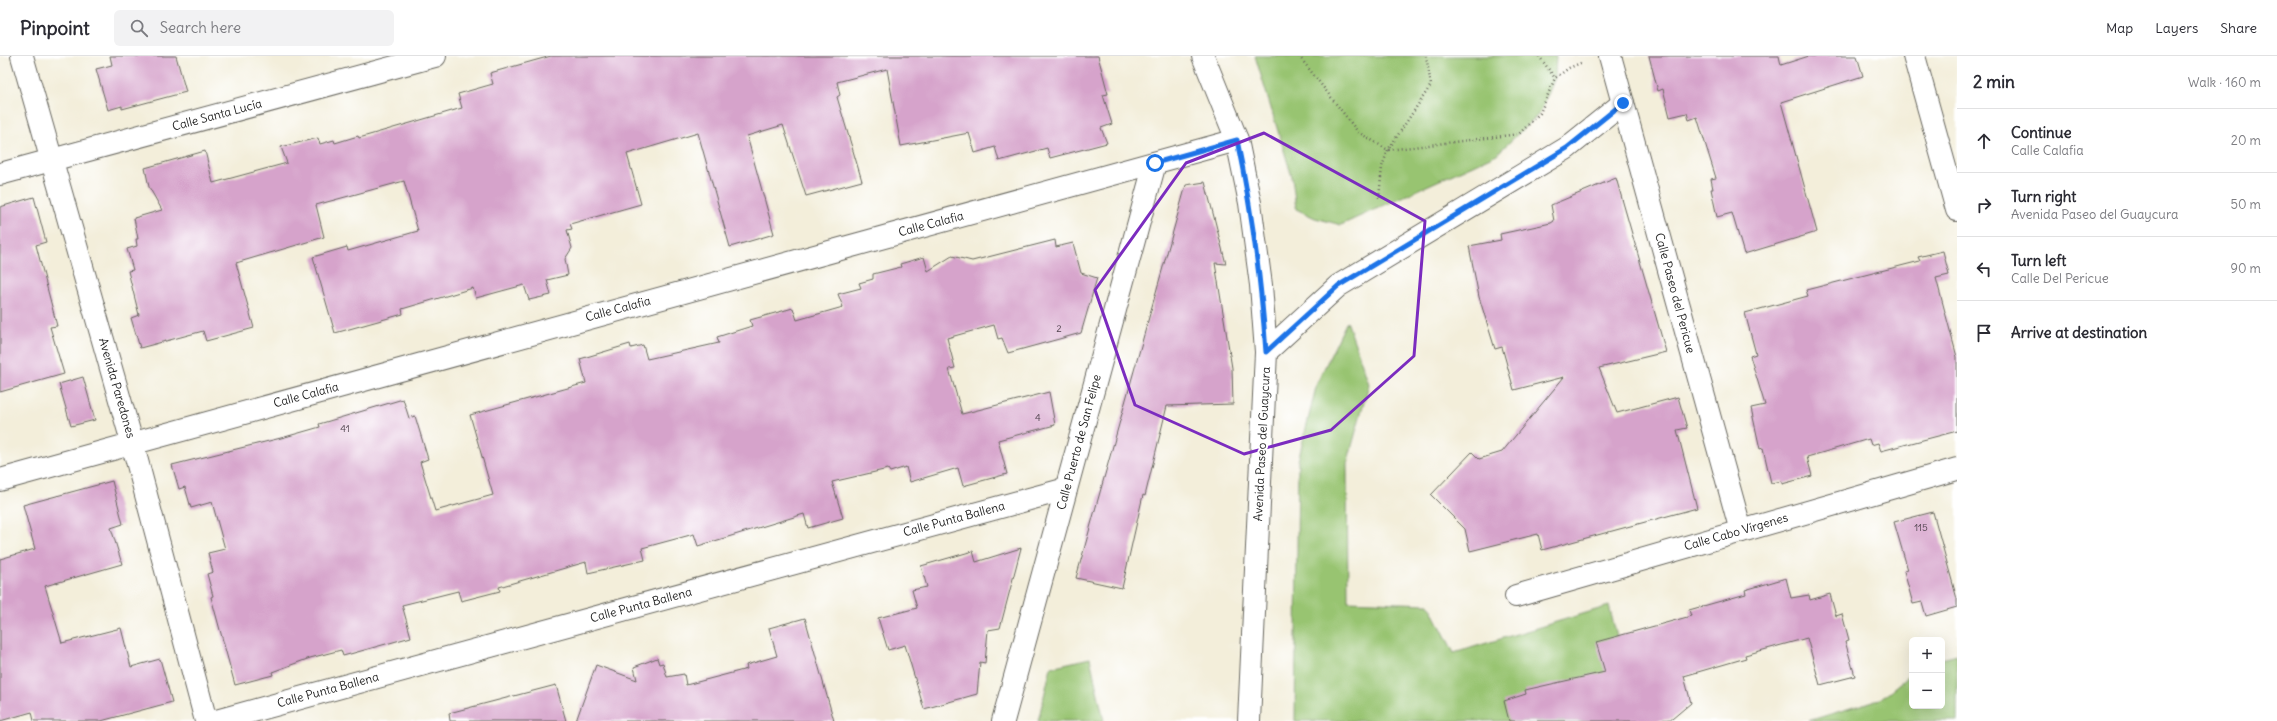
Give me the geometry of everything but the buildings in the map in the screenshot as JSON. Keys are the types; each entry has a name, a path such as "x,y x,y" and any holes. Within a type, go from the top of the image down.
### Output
{"street":[{"name":"Avenida Paredones","path":"22,56 132,442 206,721"},
{"name":"Calle Santa Lucía","path":"0,174 435,56"},
{"name":"Avenida Paseo del Guaycura","path":"1203,56 1237,140 1250,203 1261,285 1266,352 1250,721"},
{"name":"Calle Paseo del Pericue","path":"1610,56 1741,530"},
{"path":"1914,56 1957,210"},
{"path":"1266,352 1338,286 1567,148 1623,103"},
{"name":"Calle Calafia","path":"0,480 132,442 1237,140"},
{"name":"Calle Puerto de San Felipe","path":"1003,721 1155,163"},
{"name":"Calle Cabo Vírgenes","path":"1516,596 1957,469"},
{"name":"Calle Punta Ballena","path":"216,721 1066,489"}],"path":[{"path":"1299,56 1358,132 1388,150 1519,134 1540,113 1555,78 1569,68 1584,62"},
{"path":"1379,198 1382,167 1388,150 1431,85 1426,56"},
{"path":"1539,56 1555,78"}],"highlighted area":[{"path":"1264,133 1425,221 1414,356 1331,430 1244,454 1135,405 1095,290 1186,163"}],"green space":[{"path":"1255,56 1556,56 1555,78 1540,113 1497,154 1341,225 1315,218 1296,209 1292,177"},
{"path":"1347,321 1369,384 1347,464 1348,601 1429,604 1454,653 1609,606 1639,721 1295,721 1298,461 1317,383"},
{"path":"1957,654 1957,721 1808,721 1880,699 1909,675 1909,709 1945,709 1945,657"},
{"path":"1090,658 1104,721 1038,721 1051,667"}],"route":[{"path":"1155,163 1237,140 1250,203 1261,285 1266,352 1338,286 1567,148 1623,103"}]}
